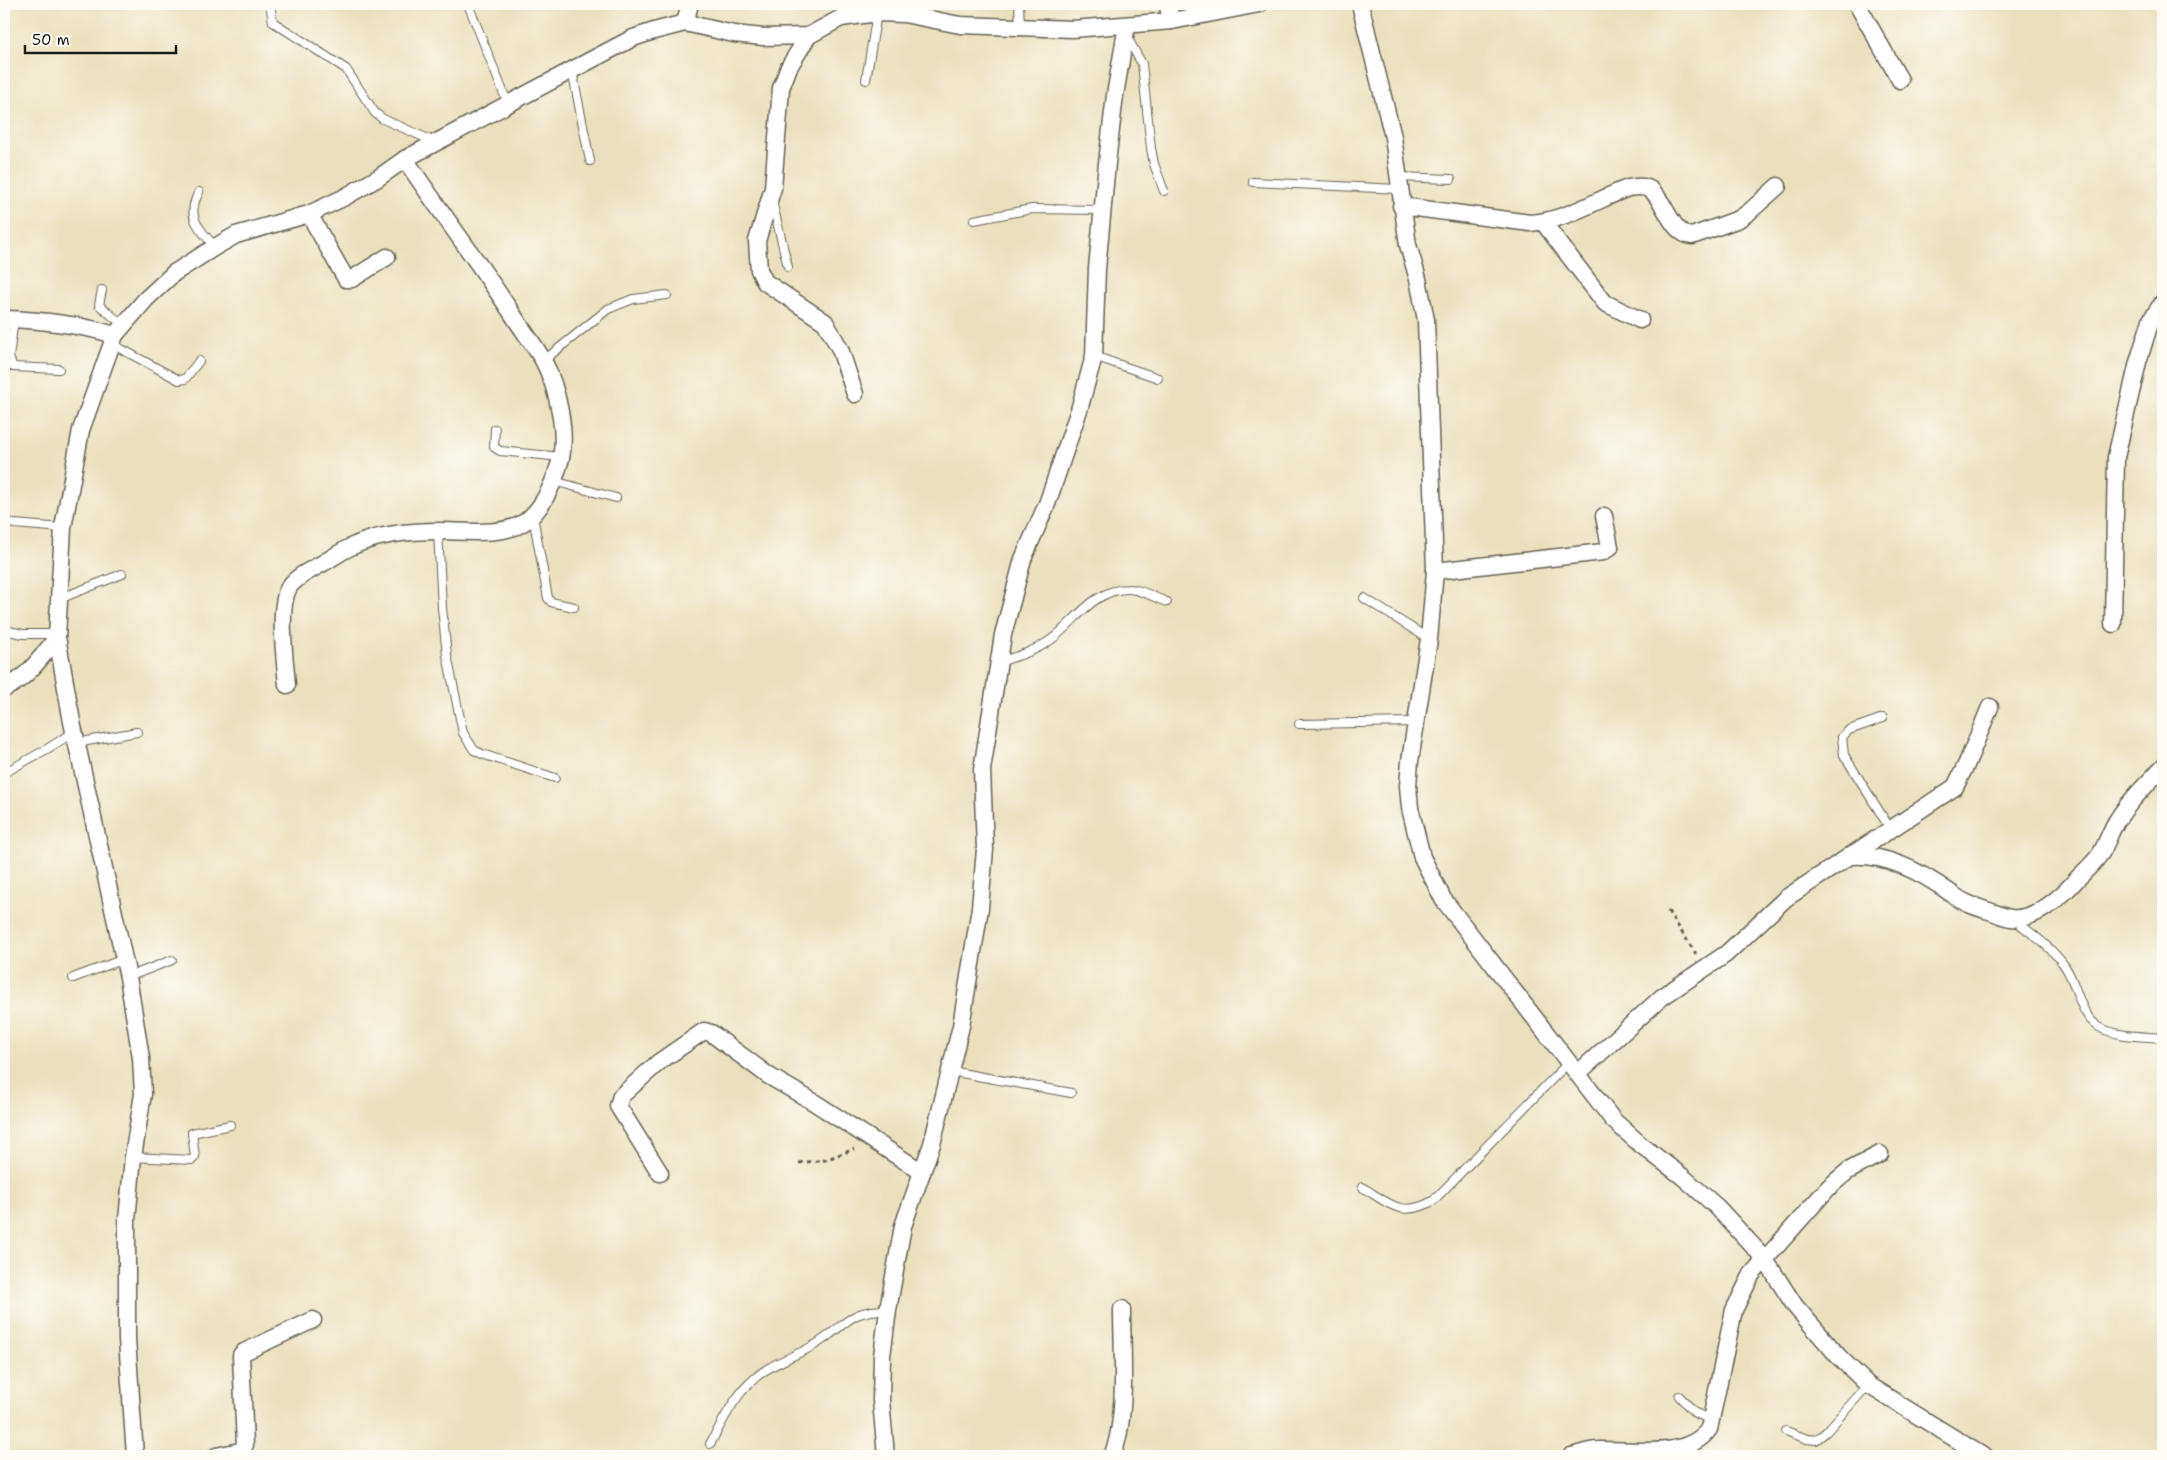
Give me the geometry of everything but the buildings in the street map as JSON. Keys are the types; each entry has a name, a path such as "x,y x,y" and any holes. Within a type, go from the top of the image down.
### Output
{"street":[{"path":"684,23 690,4"},
{"path":"1167,4 1172,21"},
{"path":"1360,4 1393,137 1401,206 1408,245 1418,279 1426,320 1435,571 1428,639 1408,786 1410,808 1422,857 1443,899 1613,1120 1717,1207 1764,1258 1795,1306 1839,1357 1868,1385 1983,1456"},
{"path":"1857,4 1900,80"},
{"path":"135,1456 133,1400 127,1339 126,1271 127,1220 133,1157 143,1094 141,1058 128,977 75,737 57,636 63,528 81,430 116,335 146,299 174,273 215,247 236,236 263,226 309,214 352,193 405,159 436,142 633,38 684,23 734,34 763,37 808,36 841,18 873,8 960,25 1126,30 1250,5"},
{"path":"886,1456 880,1400 882,1356 888,1310 903,1226 932,1144 961,1026 980,908 985,850 982,770 1003,635 1023,559 1050,494 1079,410 1094,356 1097,269 1102,210 1115,95 1126,30"},
{"path":"808,36 788,67 781,88 771,197 757,241 760,275 765,282 825,322 840,349 855,394"},
{"path":"286,685 283,605 289,588 305,573 356,545 388,536 438,531 472,533 510,528 522,524 534,516 554,481 562,457 561,419 551,381 543,361 489,278 447,222 405,159"},
{"path":"1401,206 1530,223 1543,222 1556,219 1628,188 1640,186 1651,190 1679,230 1686,235 1692,236 1738,219 1749,212 1778,186"},
{"path":"309,214 346,279 352,279 387,257"},
{"path":"1543,222 1605,303 1640,320"},
{"path":"2113,624 2116,457 2138,362 2151,320 2163,302"},
{"path":"9,319 57,322 93,328 116,335"},
{"path":"1435,571 1603,552 1610,547 1604,516"},
{"path":"4,689 27,673 41,659 57,636"},
{"path":"1572,1068 1662,997 1726,954 1786,898 1955,787 1968,763 1990,708"},
{"path":"1850,856 1871,857 1895,864 1927,878 1958,899 1974,907 2012,918 2026,916 2047,906 2061,896 2100,854 2116,822 2163,768"},
{"path":"660,1173 618,1106 619,1101 621,1096 659,1062 704,1031 711,1033 770,1076 922,1172"},
{"path":"1572,1456 1595,1450 1642,1451 1693,1447 1709,1429 1734,1310 1752,1274 1764,1258 1829,1187 1848,1171 1880,1154"},
{"path":"1112,1456 1120,1430 1122,1309"},
{"path":"216,1456 240,1451 245,1445 241,1355 313,1320"}],"lane":[{"path":"270,4 273,22 346,68 375,113 383,119 436,142"},
{"path":"468,4 508,104"},
{"path":"1020,4 1020,27"},
{"path":"866,80 873,8"},
{"path":"1126,30 1142,64 1151,148 1154,164 1164,191"},
{"path":"572,70 590,161"},
{"path":"1253,182 1398,183 1451,179"},
{"path":"199,192 192,209 194,218 198,227 215,247"},
{"path":"771,197 788,266"},
{"path":"974,220 1032,209 1102,210"},
{"path":"102,290 99,305 116,335 179,380 187,377 199,361"},
{"path":"543,361 608,309 633,299 667,295"},
{"path":"9,319 9,357 14,367 59,368"},
{"path":"1094,356 1158,378"},
{"path":"495,429 494,446 500,451 562,457"},
{"path":"554,481 616,498"},
{"path":"534,516 548,598 551,602 574,607"},
{"path":"4,520 14,524 63,528"},
{"path":"438,531 445,641 463,733 474,750 482,754 555,778"},
{"path":"59,599 122,574"},
{"path":"999,662 1034,651 1053,639 1077,615 1101,596 1112,591 1129,588 1167,602"},
{"path":"1364,598 1428,639"},
{"path":"4,630 24,634 57,636"},
{"path":"1883,718 1849,730 1842,737 1842,746 1844,756 1891,830"},
{"path":"1298,724 1416,722"},
{"path":"4,773 75,737 137,732"},
{"path":"2012,918 2052,950 2064,965 2073,979 2084,1012 2091,1021 2101,1028 2112,1032 2163,1038"},
{"path":"73,978 124,959"},
{"path":"128,977 172,960"},
{"path":"1362,1187 1396,1207 1409,1211 1433,1201 1572,1068"},
{"path":"950,1071 1071,1093"},
{"path":"133,1157 192,1160 195,1157 192,1133 230,1125"},
{"path":"710,1444 734,1401 755,1378 821,1341 848,1318 862,1312 888,1310"},
{"path":"1786,1431 1816,1440 1826,1432 1868,1385"},
{"path":"1679,1396 1695,1413 1710,1419"}],"path":[{"path":"1668,911 1705,968"},
{"path":"799,1163 825,1160 872,1140"}]}
